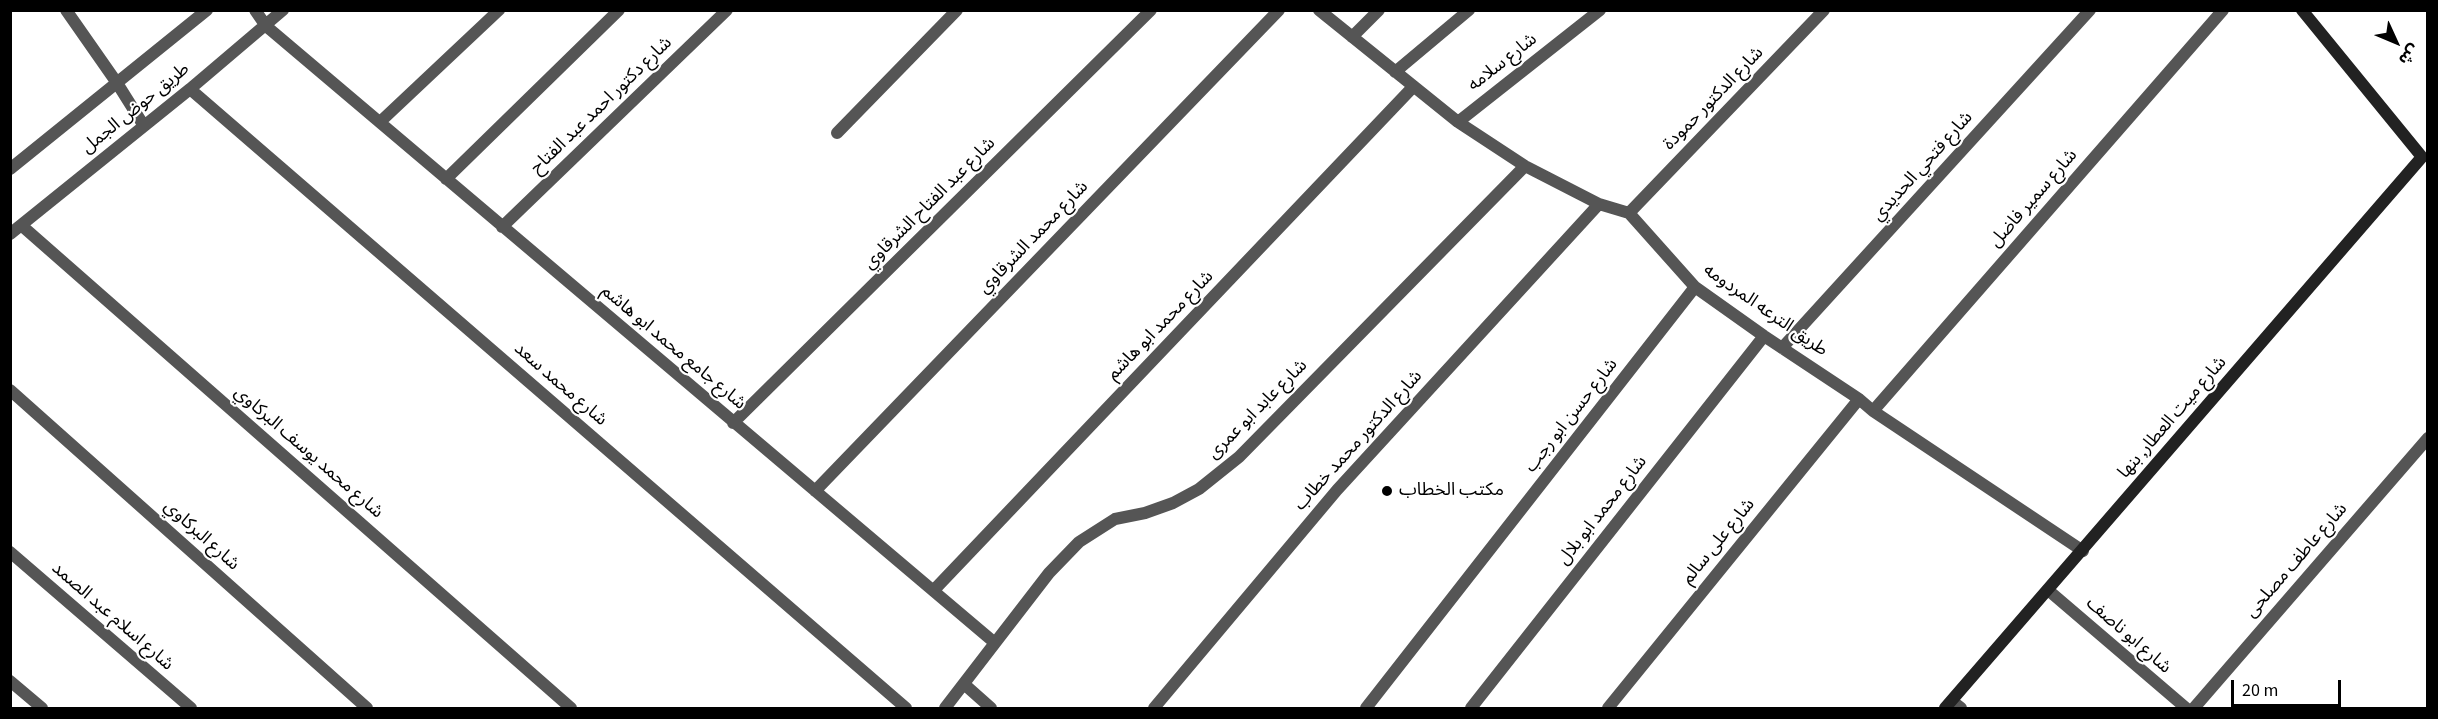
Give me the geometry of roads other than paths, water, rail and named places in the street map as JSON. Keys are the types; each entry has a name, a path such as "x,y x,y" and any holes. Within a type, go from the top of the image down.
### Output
{"main road":[{"path":"2301,10 2425,154"},
{"name":"شارع ميت العطار, بنها","path":"1953,706 2048,590 2425,154"}],"street":[{"path":"66,10 144,126"},
{"name":"طريق حوض الجمل","path":"10,169 207,10"},
{"name":"شارع جامع محمد ابو هاشم","path":"255,10 266,26 995,643"},
{"name":"طريق حوض الجمل","path":"10,234 190,89 283,10"},
{"path":"380,122 499,10"},
{"path":"446,179 619,10"},
{"name":"شارع دكتور احمد عبد الفتاح","path":"502,227 727,10"},
{"path":"837,133 957,10"},
{"name":"شارع عبد الفتاح الشرقاوي","path":"733,423 1151,10"},
{"name":"شارع محمد الشرقاوي","path":"815,491 1280,10"},
{"path":"1319,10 1458,122 1525,166 1599,204 1629,213"},
{"path":"1352,37 1379,10"},
{"path":"1395,72 1469,10"},
{"name":"شارع سلامه","path":"1458,122 1600,10"},
{"name":"شارع الدكتور حمودة","path":"1629,213 1824,10"},
{"name":"شارع فتحي الحديدي","path":"1782,348 2090,10"},
{"name":"شارع سمير فاضل","path":"1873,411 2223,10"},
{"name":"شارع محمد ابو هاشم","path":"934,590 1413,87"},
{"name":"شارع محمد سعد","path":"190,89 906,708"},
{"name":"شارع عابد ابو عمرى","path":"995,643 1063,557 1088,536 1115,519 1144,513 1173,503 1220,474 1525,166"},
{"name":"شارع الدكتور محمد خطاب","path":"1154,708 1337,490 1599,204"},
{"name":"طريق الترعه المردومه","path":"1629,213 1695,287 1859,399 1873,411 2082,551"},
{"name":"شارع محمد يوسف البركاوي","path":"21,225 571,708"},
{"name":"شارع حسن ابو رجب","path":"1366,708 1695,287"},
{"name":"شارع محمد ابو بلال","path":"1471,708 1764,336"},
{"name":"شارع البركاوي","path":"10,390 367,708"},
{"name":"شارع على سالم","path":"1608,708 1859,399"},
{"name":"شارع عاطف مصلحى","path":"2194,708 2427,438"},
{"name":"شارع اسلام عبد الصمد","path":"10,552 191,708"},
{"name":"شارع ابو ناصف","path":"2048,590 2186,708"},
{"path":"945,708 995,643"},
{"path":"10,681 42,708"},
{"path":"964,684 992,708"}],"place":[{"name":"مكتب الخطاب","path":"1387,491"}]}
